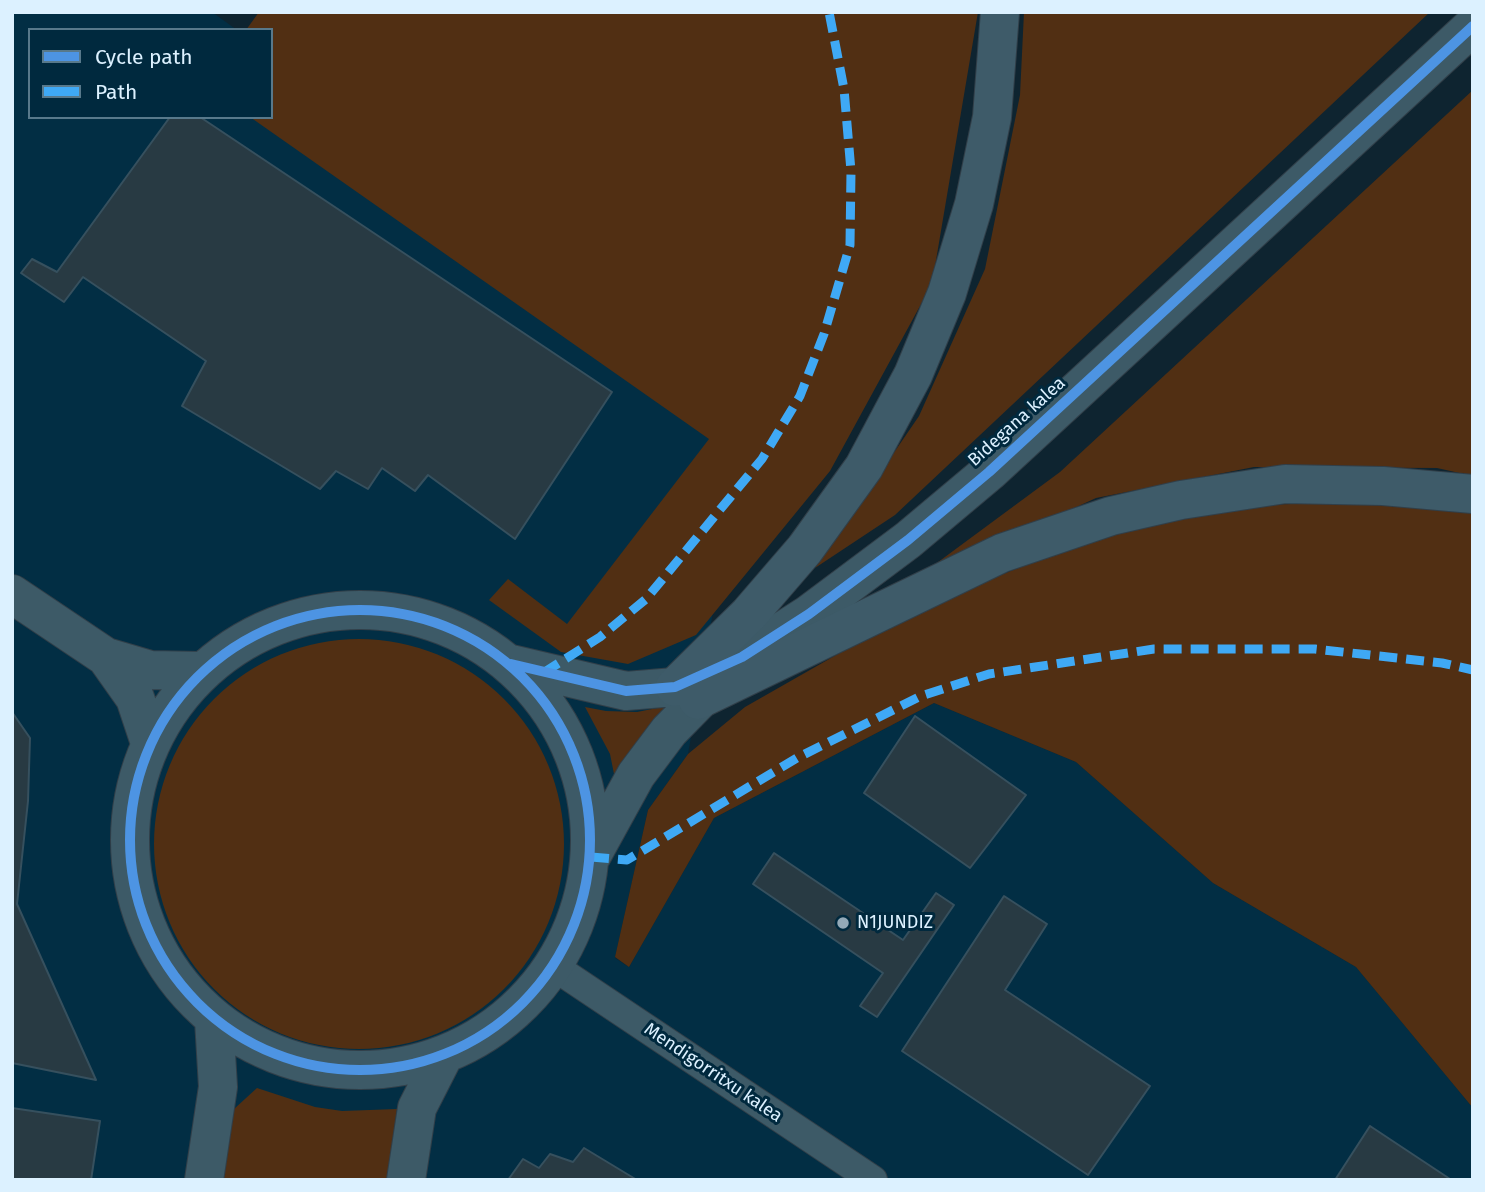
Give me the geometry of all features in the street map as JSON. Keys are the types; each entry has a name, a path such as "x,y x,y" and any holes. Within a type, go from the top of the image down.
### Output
{"highway":[{"path":"687,693 749,614 805,549 864,467 913,375 947,293 974,204 992,117 1000,12"},
{"path":"687,693 1002,553 1111,516 1181,499 1285,484 1383,486 1473,494"}],"street":[{"name":"Bidegana kalea","path":"591,858 636,775 669,730 687,693 842,589 989,472 1473,26"},
{"path":"12,594 106,657 150,670 202,671"},
{"path":"389,610 454,628 511,664 541,695 565,732 581,772 590,814 591,858 579,914 554,965 506,1019 444,1055 385,1070 324,1068 266,1052 214,1020 172,976 143,922 130,862 132,801 150,743 164,717 202,671 258,632 322,611 389,610"},
{"path":"106,657 135,698 150,743"},
{"path":"511,664 626,691 687,693"},
{"name":"Mendigorritxu kalea","path":"554,965 873,1180"},
{"path":"204,1180 218,1087 214,1020"},
{"path":"406,1180 417,1108 444,1055"}],"shaded area":[{"path":"12,12 212,12 234,28 28,28 28,119 273,118 752,391 688,754 648,810 615,958 629,967 714,818 934,703 1076,762 1213,883 1356,967 1473,1108 1473,1180 12,1180"},
{"path":"259,12 978,12 932,284 830,471 696,635 628,664 561,652 489,600 508,579 567,624 709,439 253,119 273,119 273,28 247,28"},
{"path":"1024,12 1430,12 895,515 815,568 919,416 985,269 1020,95"},
{"path":"1473,90 1473,476 1437,468 1254,467 1096,498 907,585 1060,472"},
{"path":"1353,502 1473,512 1473,1108 1356,967 1213,883 1076,762 934,703 714,818 629,967 615,957 648,810 688,754 745,707 852,646 986,581 1070,547 1193,514 1259,505"},
{"path":"359,639 399,643 437,655 473,674 504,699 529,730 548,766 560,804 564,844 560,884 548,922 529,958 504,989 473,1014 437,1033 399,1045 359,1049 319,1045 281,1033 245,1014 214,989 189,958 170,922 158,884 154,844 158,804 170,766 189,730 214,699 245,674 281,655 319,643"},
{"path":"677,704 615,779 610,754 585,707 637,712"},
{"path":"257,1088 315,1107 342,1111 397,1109 387,1180 223,1180 234,1109"}],"building":[{"path":"169,119 203,119 612,392 515,539 428,475 415,491 382,468 368,489 336,471 320,489 182,406 206,361 83,277 64,302 21,273 32,259 57,272"},
{"path":"12,712 30,738 28,801 17,904 96,1080 12,1063"},
{"path":"915,716 1026,795 970,868 864,793"},
{"name":"N1JUNDIZ","path":"774,853 903,940 936,893 954,905 877,1017 860,1006 883,973 753,884"},
{"path":"1004,896 1047,924 1005,990 1150,1086 1088,1175 902,1051"},
{"path":"12,1108 100,1121 91,1180 12,1180"},
{"path":"1370,1126 1450,1179 1450,1180 1335,1180"},
{"path":"584,1148 637,1180 508,1180 523,1159 539,1168 550,1154 573,1162"}],"marked path":[{"path":"543,673 600,637 646,599 762,459 800,396 824,334 850,245 851,171 844,89 829,12"},
{"path":"591,857 627,860 797,758 921,696 989,674 1154,649 1315,649 1442,663 1473,670"}],"cycle path":[{"path":"511,664 626,691 675,687 742,657 809,614 908,540 989,472 1473,26"},
{"path":"360,610 405,614 448,627 488,649 523,677 551,712 573,752 586,795 590,840 586,885 573,928 551,968 523,1003 488,1031 448,1053 405,1066 360,1070 315,1066 272,1053 232,1031 197,1003 169,968 147,928 134,885 130,840 134,795 147,752 169,712 197,677 232,649 272,627 315,614 360,610"}],"place":[{"name":"N1JUNDIZ","path":"843,923"}]}
